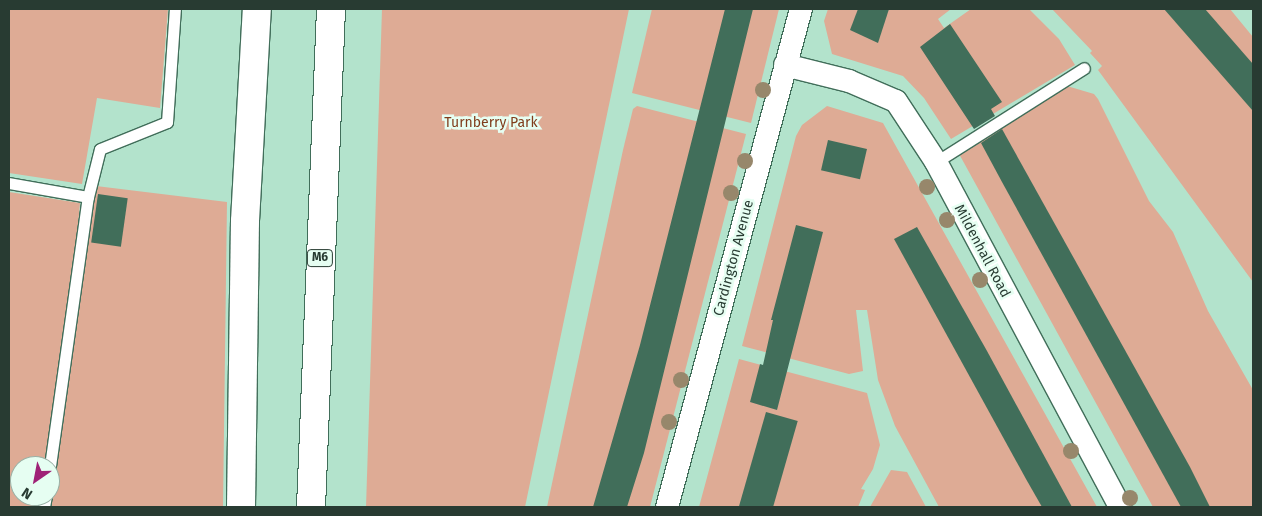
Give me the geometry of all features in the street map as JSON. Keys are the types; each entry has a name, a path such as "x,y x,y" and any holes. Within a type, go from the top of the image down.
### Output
{"highway":[{"path":"241,507 245,221 257,9"},
{"name":"M6","path":"311,507 331,9"}],"street":[{"name":"Cardington Avenue","path":"668,507 801,9"},
{"name":"Mildenhall Road","path":"785,65 849,81 896,101 936,162 1120,507"}],"lane":[{"path":"51,456 88,197 100,149 167,122 175,9"},
{"path":"936,162 1084,68"},
{"path":"9,183 88,197"}],"green space":[{"path":"9,9 168,9 160,108 97,98 82,184 9,173"},
{"name":"Turnberry Park","path":"382,9 629,9 525,507 366,507"},
{"path":"652,9 779,9 751,123 632,93"},
{"path":"828,9 858,9 882,19 860,9 951,9 938,19 944,28 971,9 1029,9 1059,39 1075,65 951,139 924,98 903,76 832,54 824,21"},
{"path":"1052,9 1230,9 1253,37 1253,282 1098,70 1102,66 1090,53 1092,51"},
{"path":"1067,86 1094,94 1098,99 1149,201 1173,232 1208,311 1253,390 1253,507 1153,507 958,152"},
{"path":"637,106 746,134 650,507 547,507 623,150 633,109"},
{"path":"827,106 883,123 1097,507 939,507 895,426 878,380 867,310 856,310 863,371 849,374 742,346 796,136 802,125"},
{"path":"96,186 227,202 223,507 51,507 60,506 60,456 58,456"},
{"path":"9,192 80,203 72,293 48,456 10,456 10,506 41,507 9,507"},
{"path":"739,359 867,393 880,445 873,469 861,489 865,490 858,507 699,507"},
{"path":"891,470 907,472 926,507 870,507"}],"building":[{"path":"725,9 753,9 644,453 627,507 593,507 640,345"},
{"path":"858,9 889,9 878,43 850,30"},
{"path":"1164,9 1205,9 1253,64 1253,111"},
{"path":"950,24 1002,102 991,109 995,116 974,129 920,47"},
{"path":"1002,129 1190,467 1210,507 1181,507 1002,182 981,143"},
{"path":"828,140 867,149 860,179 821,170"},
{"path":"98,194 128,198 121,247 91,243"},
{"path":"796,225 823,232 777,410 750,402 760,364 763,365 773,320 771,320"},
{"path":"917,227 1072,507 1042,507 1026,479 894,239"},
{"path":"766,412 798,421 773,507 739,507"}]}
